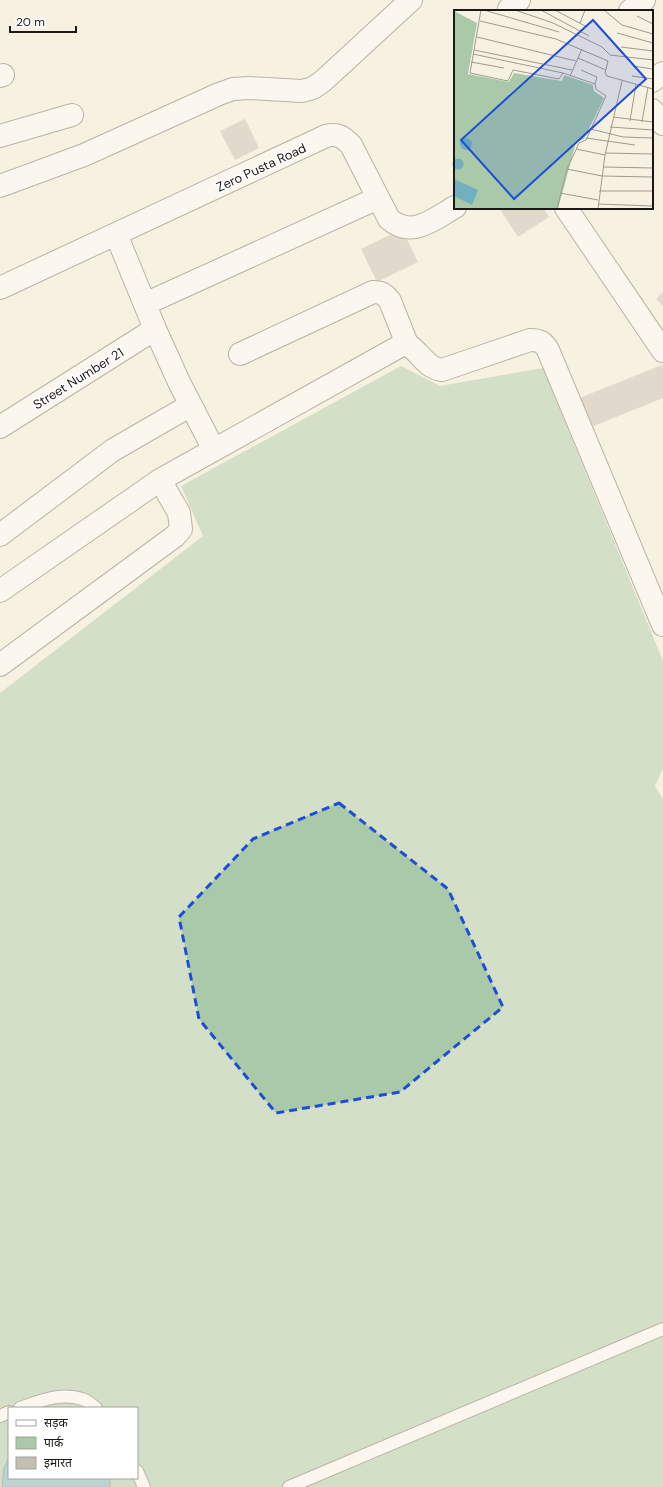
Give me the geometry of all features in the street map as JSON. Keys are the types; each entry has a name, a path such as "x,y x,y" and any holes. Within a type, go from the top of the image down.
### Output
{"street":[{"path":"0,186 84,155 233,89 250,88 302,91 313,88 324,81 411,0"},
{"path":"631,10 644,0"},
{"path":"653,80 663,73"},
{"path":"653,111 663,124"},
{"path":"0,136 72,115"},
{"name":"Zero Pusta Road","path":"116,234 326,136 334,134 343,137 351,145 378,198"},
{"path":"145,304 378,198 388,220 401,227 420,227 454,208"},
{"path":"567,209 663,351"},
{"path":"0,288 116,234 155,329 190,405 214,450"},
{"path":"240,354 373,292 380,292 386,295 390,301 407,344 435,370 442,370 530,340 538,340 544,343 663,624"},
{"name":"Street Number 21","path":"0,427 155,329"},
{"path":"0,592 160,480 402,345 407,344"},
{"path":"0,536 113,450 190,405"},
{"path":"0,665 175,536 181,529 179,513 160,480"}],"lane":[{"path":"289,1487 663,1329"},
{"path":"23,1407 43,1400 67,1396 84,1399 95,1407"},
{"path":"138,1473 144,1487"}],"highlighted area":[{"path":"339,803 448,889 503,1007 400,1092 276,1113 199,1019 179,917 253,839"}],"green space":[{"path":"401,366 440,386 543,368 663,661 663,768 655,786 663,799 663,1487 0,1487 0,693 203,536 181,486"}],"water":[{"path":"8,1459 8,1479 110,1479 110,1487 2,1487 4,1468"}],"building":[{"path":"245,119 259,148 235,160 220,131"},
{"path":"500,209 544,209 549,217 518,237"},
{"path":"402,229 418,262 377,282 361,249"},
{"path":"663,292 663,306 656,299"},
{"path":"662,365 663,398 589,428 577,399"}]}
